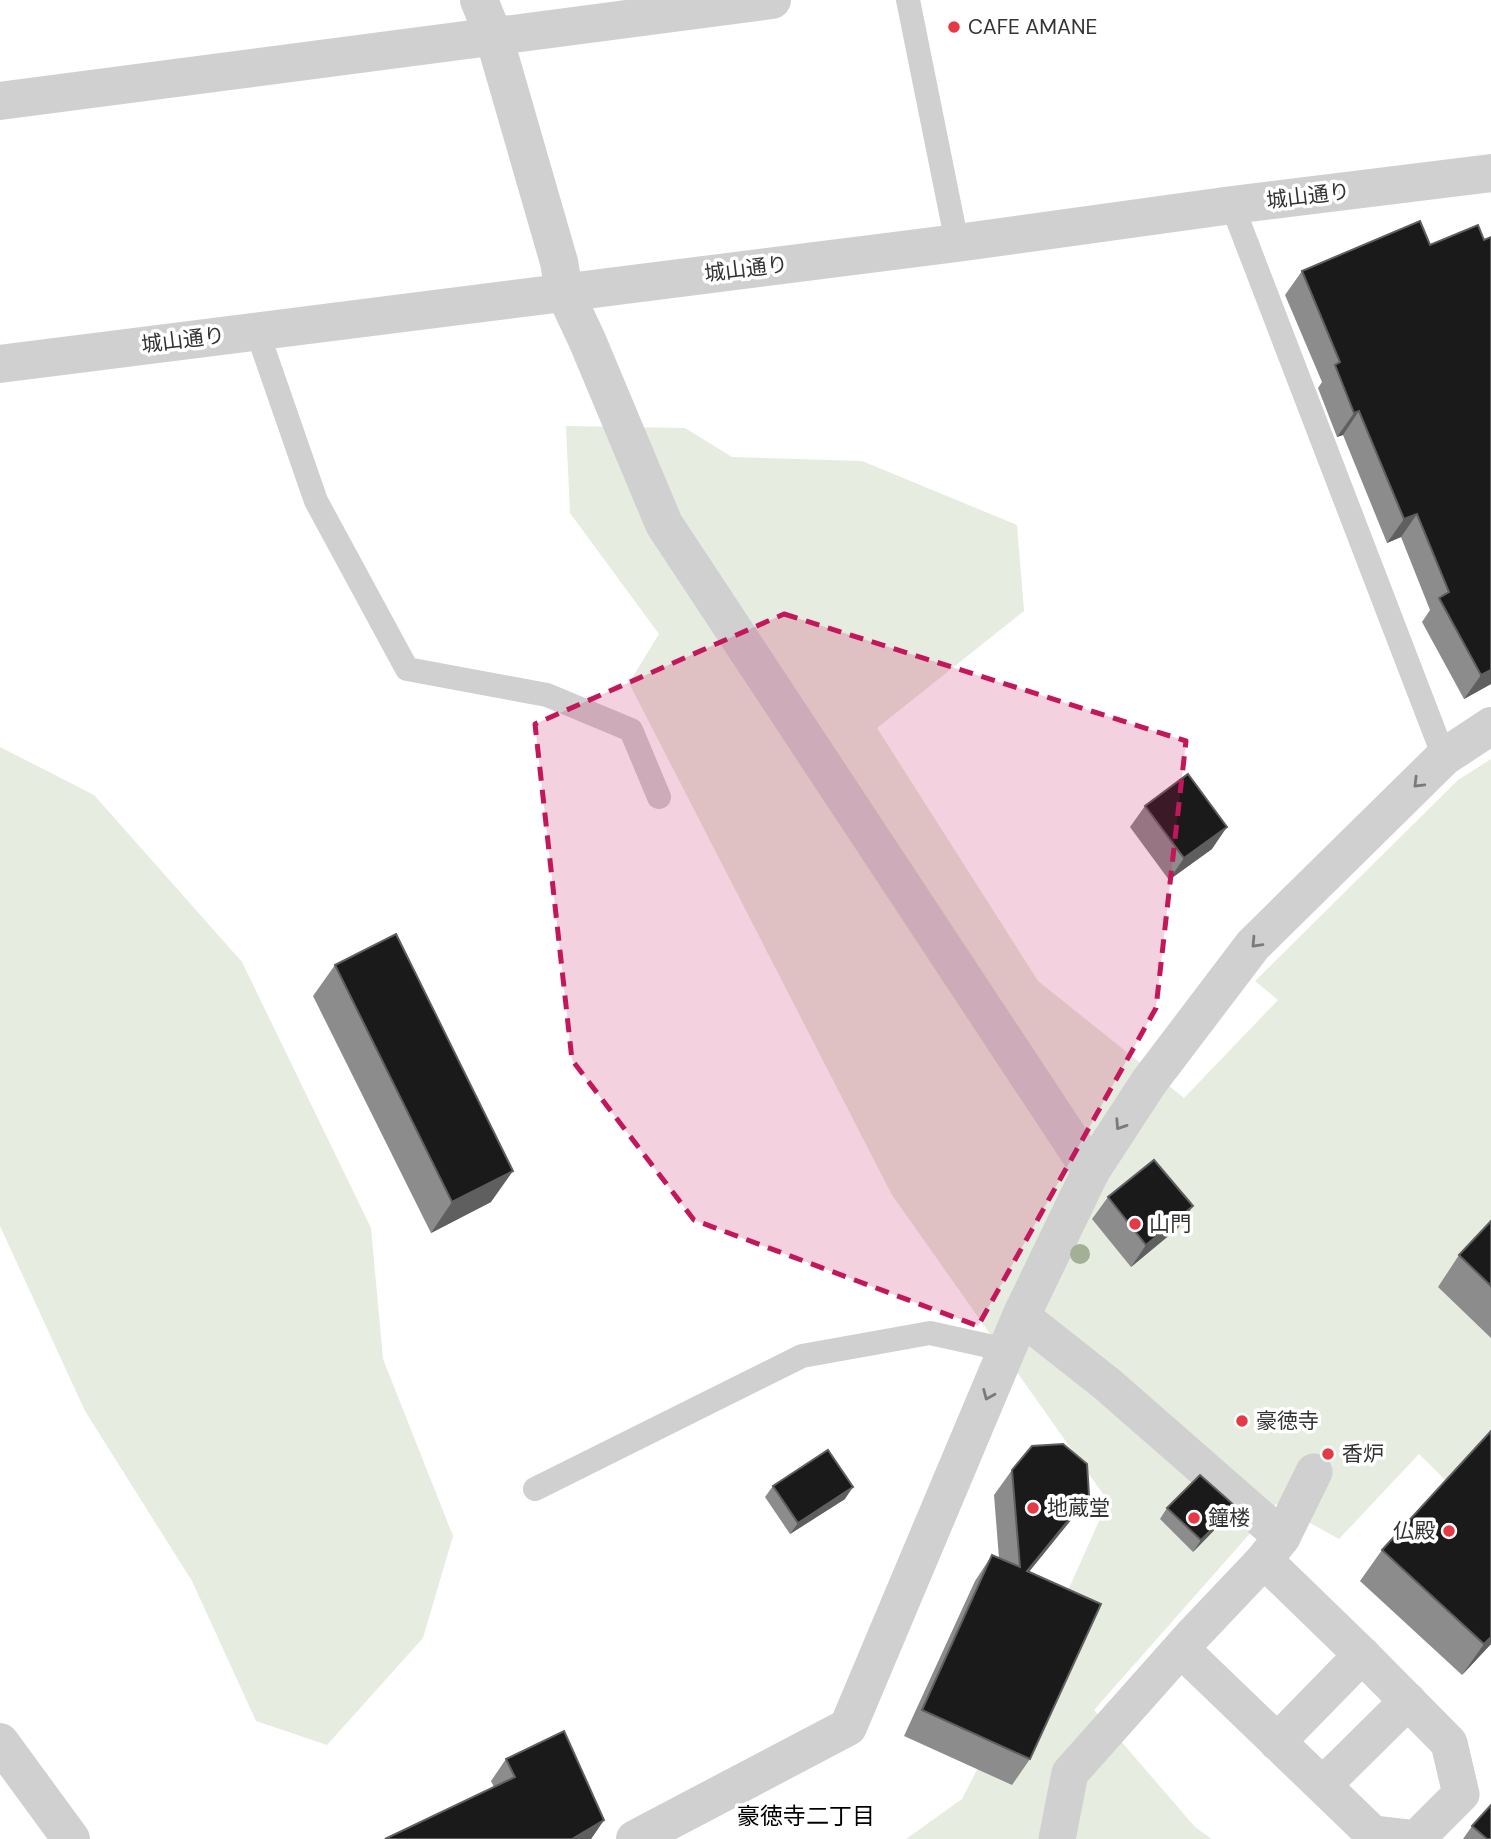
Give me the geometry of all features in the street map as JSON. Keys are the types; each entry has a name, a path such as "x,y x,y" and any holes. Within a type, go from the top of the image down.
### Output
{"street":[{"path":"479,0 494,37 559,262 564,291 664,524 1091,1171"},
{"path":"0,101 772,0"},
{"name":"城山通り","path":"0,364 1491,173"},
{"path":"635,1839 848,1727 1014,1333 1091,1171 1149,1082 1253,945 1444,757 1491,726"},
{"path":"1014,1333 1107,1384 1273,1548 1362,1655 1449,1743 1461,1794 1416,1839 1373,1834 1181,1649"},
{"path":"1057,1839 1070,1773 1273,1548 1314,1472"},
{"path":"1277,1742 1362,1655"},
{"path":"1323,1785 1408,1701"},
{"path":"0,1742 71,1839"}],"lane":[{"path":"908,0 957,243"},
{"path":"1232,205 1444,757"},
{"path":"257,331 316,501 407,669 547,695 631,730 659,797"},
{"path":"535,1489 802,1356 930,1333 1014,1333"}],"highlighted area":[{"path":"784,614 1186,741 1156,1008 978,1326 694,1220 572,1060 535,724"}],"shaded area":[{"path":"566,426 685,428 732,457 862,461 1017,525 1024,611 877,728 1038,981 1184,1098 1278,1000 1255,981 1458,780 1491,759 1491,1525 1419,1454 1339,1539 1276,1504 1094,1710 1195,1827 1212,1839 906,1839 962,1799 1061,1606 1108,1501 892,1195 629,683 659,634 570,513"},
{"path":"0,747 94,795 242,962 371,1228 383,1359 453,1536 423,1638 327,1745 256,1721 192,1581 85,1411 0,1226"}],"building":[{"path":"1420,221 1430,245 1478,225 1484,240 1491,237 1491,670 1481,675 1439,598 1449,592 1417,514 1404,519 1359,411 1354,413 1335,365 1340,362 1302,271"},
{"path":"1188,774 1227,827 1184,858 1145,806"},
{"path":"396,934 513,1171 452,1202 335,965"},
{"path":"1154,1160 1193,1206 1146,1245 1108,1197"},
{"path":"1491,1221 1491,1286 1459,1255"},
{"name":"仏殿","path":"1491,1431 1491,1637 1484,1644 1382,1550"},
{"path":"1063,1444 1087,1464 1089,1495 1027,1571 1101,1604 1030,1759 922,1710 992,1555 1020,1567 1012,1470 1032,1446"},
{"path":"828,1450 853,1487 798,1523 773,1486"},
{"name":"鐘楼","path":"1200,1475 1235,1506 1201,1540 1167,1508"},
{"path":"564,1731 604,1820 572,1839 385,1839 515,1777 506,1759"},
{"path":"1491,1805 1491,1839 1487,1839 1472,1826"}],"place":[{"name":"CAFE AMANE","path":"954,27"},
{"name":"山門","path":"1135,1224"},
{"name":"豪徳寺","path":"1242,1421"},
{"name":"香炉","path":"1328,1454"},
{"name":"地蔵堂","path":"1033,1508"},
{"name":"鐘楼","path":"1194,1518"},
{"name":"仏殿","path":"1449,1531"}],"district":[{"name":"豪徳寺二丁目","path":"806,1816"}]}
